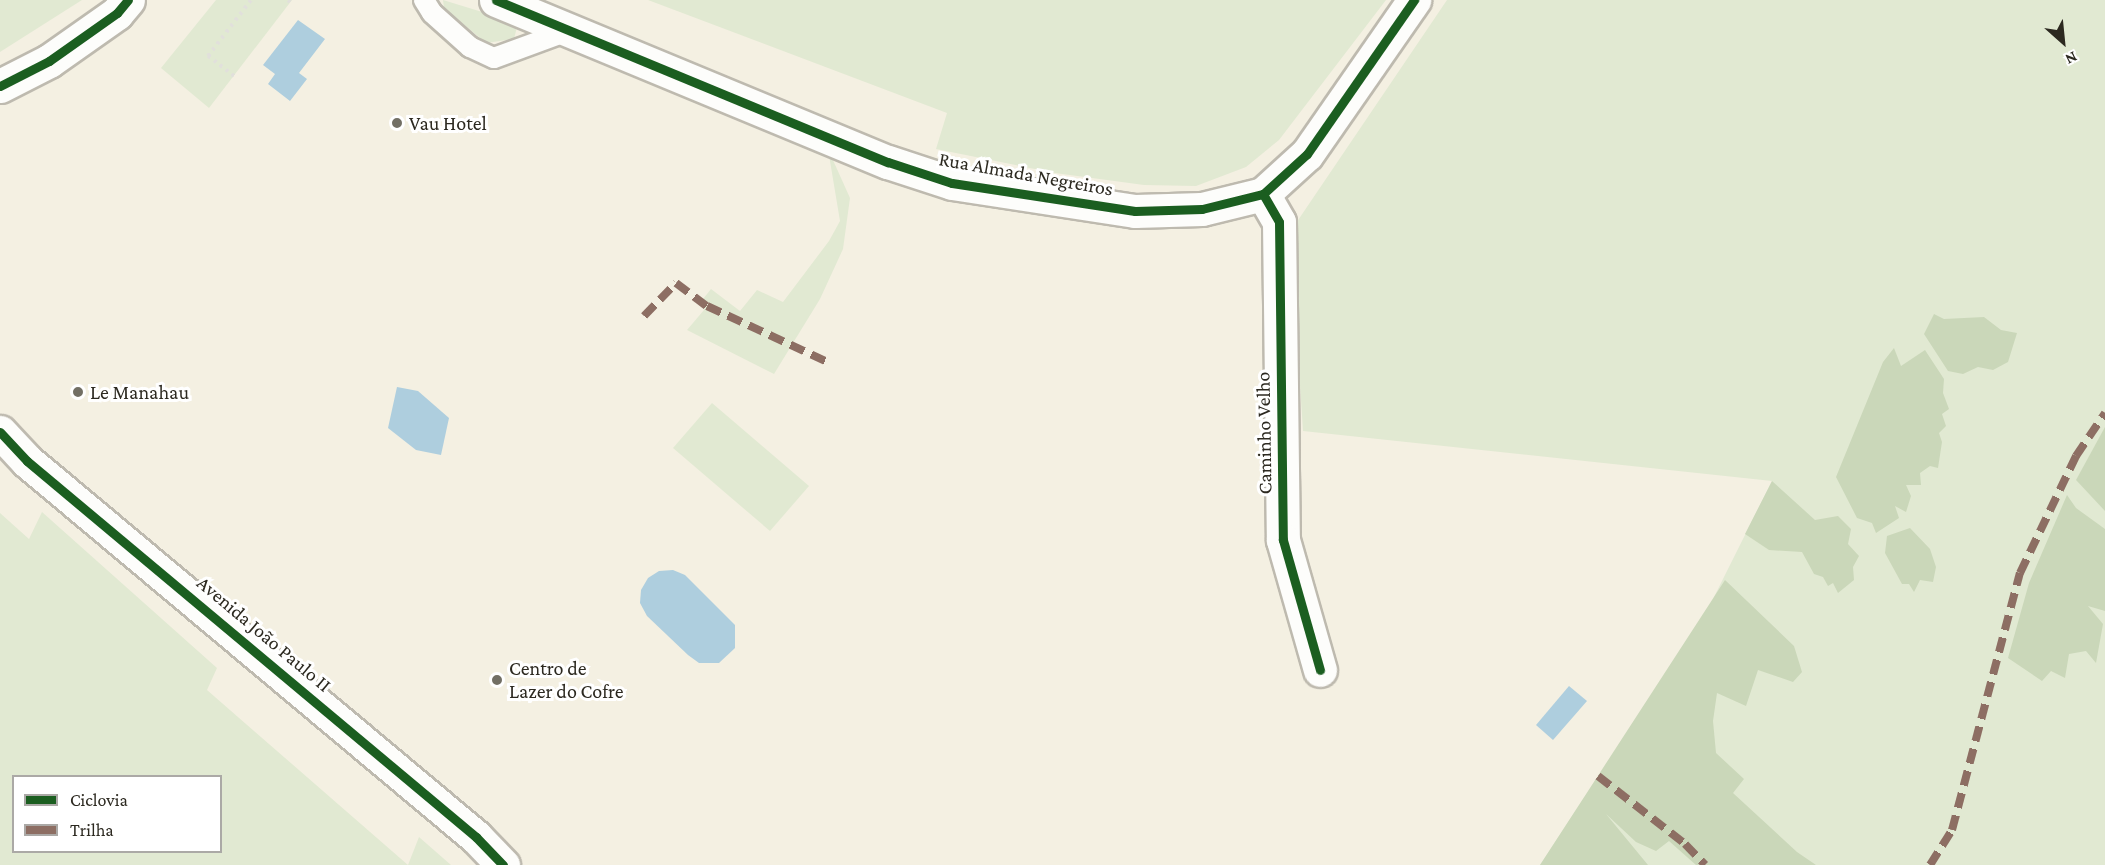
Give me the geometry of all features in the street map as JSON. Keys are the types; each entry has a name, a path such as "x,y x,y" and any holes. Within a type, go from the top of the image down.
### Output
{"street":[{"path":"0,86 49,61 117,13 128,0"},
{"name":"Rua Almada Negreiros","path":"496,0 572,29 888,162 952,183 1135,211 1202,209 1263,194 1307,154 1414,0"},
{"name":"Caminho Velho","path":"1263,194 1279,222 1283,540 1320,670"},
{"name":"Avenida João Paulo II","path":"0,432 27,461 467,829 503,865"}],"lane":[{"path":"424,0 432,13 470,47 494,58 572,29"}],"path":[{"path":"234,76 208,56 251,0"}],"green space":[{"path":"0,0 82,0 0,52"},
{"path":"216,0 292,0 209,108 161,68"},
{"path":"443,0 518,23 514,39 486,43 444,8"},
{"path":"648,0 1386,0 1279,140 1246,167 1196,186 1144,185 1055,173 936,149 947,113"},
{"path":"1447,0 2105,0 2105,865 1540,865 1706,613 1772,481 1303,431 1290,232"},
{"path":"828,149 850,198 843,249 820,299 774,374 687,330 704,310 703,299 711,289 740,311 757,290 783,302 829,241 840,221"},
{"path":"1934,314 1944,319 1984,317 2001,330 2017,333 2008,362 1993,370 1978,367 1963,374 1948,371 1924,334"},
{"path":"1894,348 1901,366 1925,350 1944,379 1943,393 1949,409 1942,414 1946,426 1939,433 1942,442 1938,468 1930,466 1920,473 1921,485 1906,485 1911,496 1906,512 1895,506 1899,518 1876,533 1872,523 1857,518 1836,477 1883,362"},
{"path":"712,403 809,486 770,531 673,448"},
{"path":"2105,427 2105,511 2076,480"},
{"path":"1772,481 1815,520 1838,516 1851,529 1848,544 1859,556 1853,567 1854,580 1838,593 1833,583 1828,586 1823,577 1814,574 1802,552 1769,550 1745,534"},
{"path":"2067,495 2076,508 2105,529 2105,611 2088,606 2103,624 2096,663 2086,651 2069,654 2065,678 2051,671 2042,681 2008,658 2029,583"},
{"path":"42,512 217,668 207,690 408,865 0,865 0,513 29,539"},
{"path":"1910,528 1930,549 1936,567 1933,582 1920,580 1914,592 1909,584 1902,584 1885,553 1887,536"},
{"path":"1725,580 1794,646 1802,672 1793,682 1758,670 1746,706 1717,693 1713,721 1716,753 1744,779 1733,793 1797,852 1816,865 1696,865 1669,841 1656,851 1636,842 1606,814 1648,865 1540,865"},
{"path":"419,837 451,865 408,865"}],"water":[{"path":"298,20 325,39 299,73 307,79 290,101 268,84 275,74 263,65"},
{"path":"397,387 418,391 449,418 441,455 416,450 388,428"},
{"path":"673,570 685,575 735,625 735,648 719,663 699,663 688,655 647,616 640,603 641,590 648,578 659,571"},
{"path":"1569,686 1587,701 1553,740 1536,725"}],"marked path":[{"path":"644,316 676,283 707,306 830,363"},
{"path":"1930,865 1952,830 2020,573 2076,456 2105,413"},
{"path":"1598,776 1685,844 1705,865"}],"cycle path":[{"path":"0,86 49,61 117,13 128,0"},
{"path":"496,0 888,162 952,183 1135,211 1202,209 1263,194 1307,154 1414,0"},
{"path":"1263,194 1279,222 1283,540 1320,670"},
{"path":"0,432 27,461 476,837 503,865"}],"place":[{"name":"Vau Hotel","path":"397,123"},
{"name":"Le Manahau","path":"78,392"},
{"name":"Centro de Lazer do Cofre","path":"497,680"}]}
